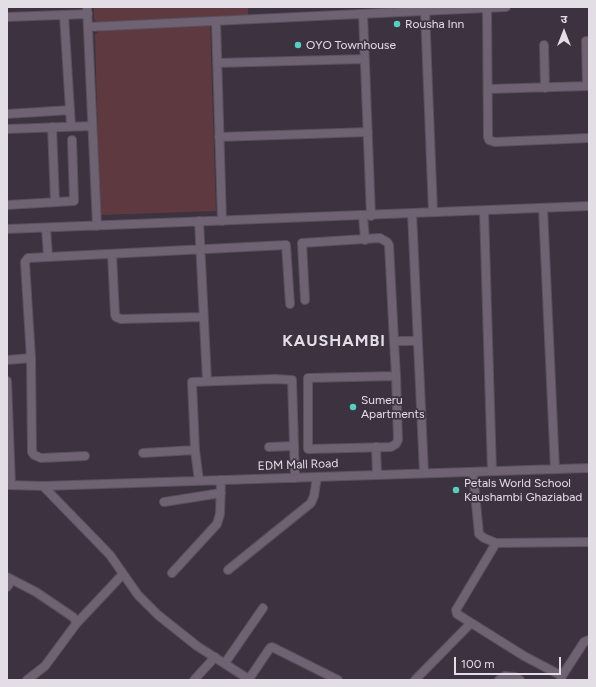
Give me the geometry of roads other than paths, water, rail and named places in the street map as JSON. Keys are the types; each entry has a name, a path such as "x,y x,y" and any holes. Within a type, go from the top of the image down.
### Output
{"street":[{"path":"88,27 506,7"},
{"path":"487,8 489,140 495,142 589,138"},
{"path":"7,17 64,15 87,11 97,226"},
{"path":"425,11 433,212"},
{"path":"363,14 368,132 367,216 365,240"},
{"path":"64,15 71,126"},
{"path":"216,21 222,221"},
{"path":"488,89 588,86 586,41"},
{"path":"544,46 545,88"},
{"path":"217,63 364,59"},
{"path":"7,114 70,110"},
{"path":"7,129 92,126"},
{"path":"52,127 55,202"},
{"path":"219,137 368,132"},
{"path":"7,205 74,201 72,140"},
{"path":"7,229 367,216 589,206"},
{"path":"543,208 555,469"},
{"path":"484,211 492,471"},
{"path":"412,213 424,473"},
{"path":"199,222 207,381"},
{"path":"46,228 48,256"},
{"path":"305,300 302,243 380,238 385,240 389,245 396,376 398,440 396,444 391,447 308,449 308,378 396,376"},
{"path":"85,456 41,458 34,455 32,452 30,358 25,262 28,258 286,245 290,304"},
{"path":"112,254 116,317 121,319 203,317"},
{"path":"394,341 418,341"},
{"path":"7,360 30,358"},
{"path":"200,481 195,450 192,382 207,381 292,380 295,478"},
{"path":"7,381 9,485"},
{"path":"269,447 294,446"},
{"path":"376,447 377,475"},
{"path":"143,453 195,450"},
{"name":"EDM Mall Road","path":"9,485 43,486 589,468"},
{"path":"474,472 479,534 484,538 496,543 589,542"},
{"path":"228,570 311,503 314,496 317,477"},
{"path":"172,572 217,524 220,514 221,480"},
{"path":"43,486 110,555 138,595 158,615 197,646 215,658 250,680 272,647 338,680"},
{"path":"164,502 221,493"},
{"path":"496,543 456,610 457,614 562,678 584,642 589,640"},
{"path":"27,680 45,666 76,624 123,574"},
{"path":"7,587 10,579 36,592 73,617 76,624"},
{"path":"225,664 263,608"},
{"path":"415,680 471,623"},
{"path":"194,680 215,658"},
{"path":"499,680 506,676 515,677 520,680"}],"place":[{"name":"Rousha Inn","path":"397,24"},
{"name":"OYO Townhouse","path":"298,45"},
{"name":"Sumeru Apartments","path":"353,407"},
{"name":"Petals World School Kaushambi Ghaziabad","path":"456,490"}],"district":[{"name":"KAUSHAMBI","path":"334,341"}]}
